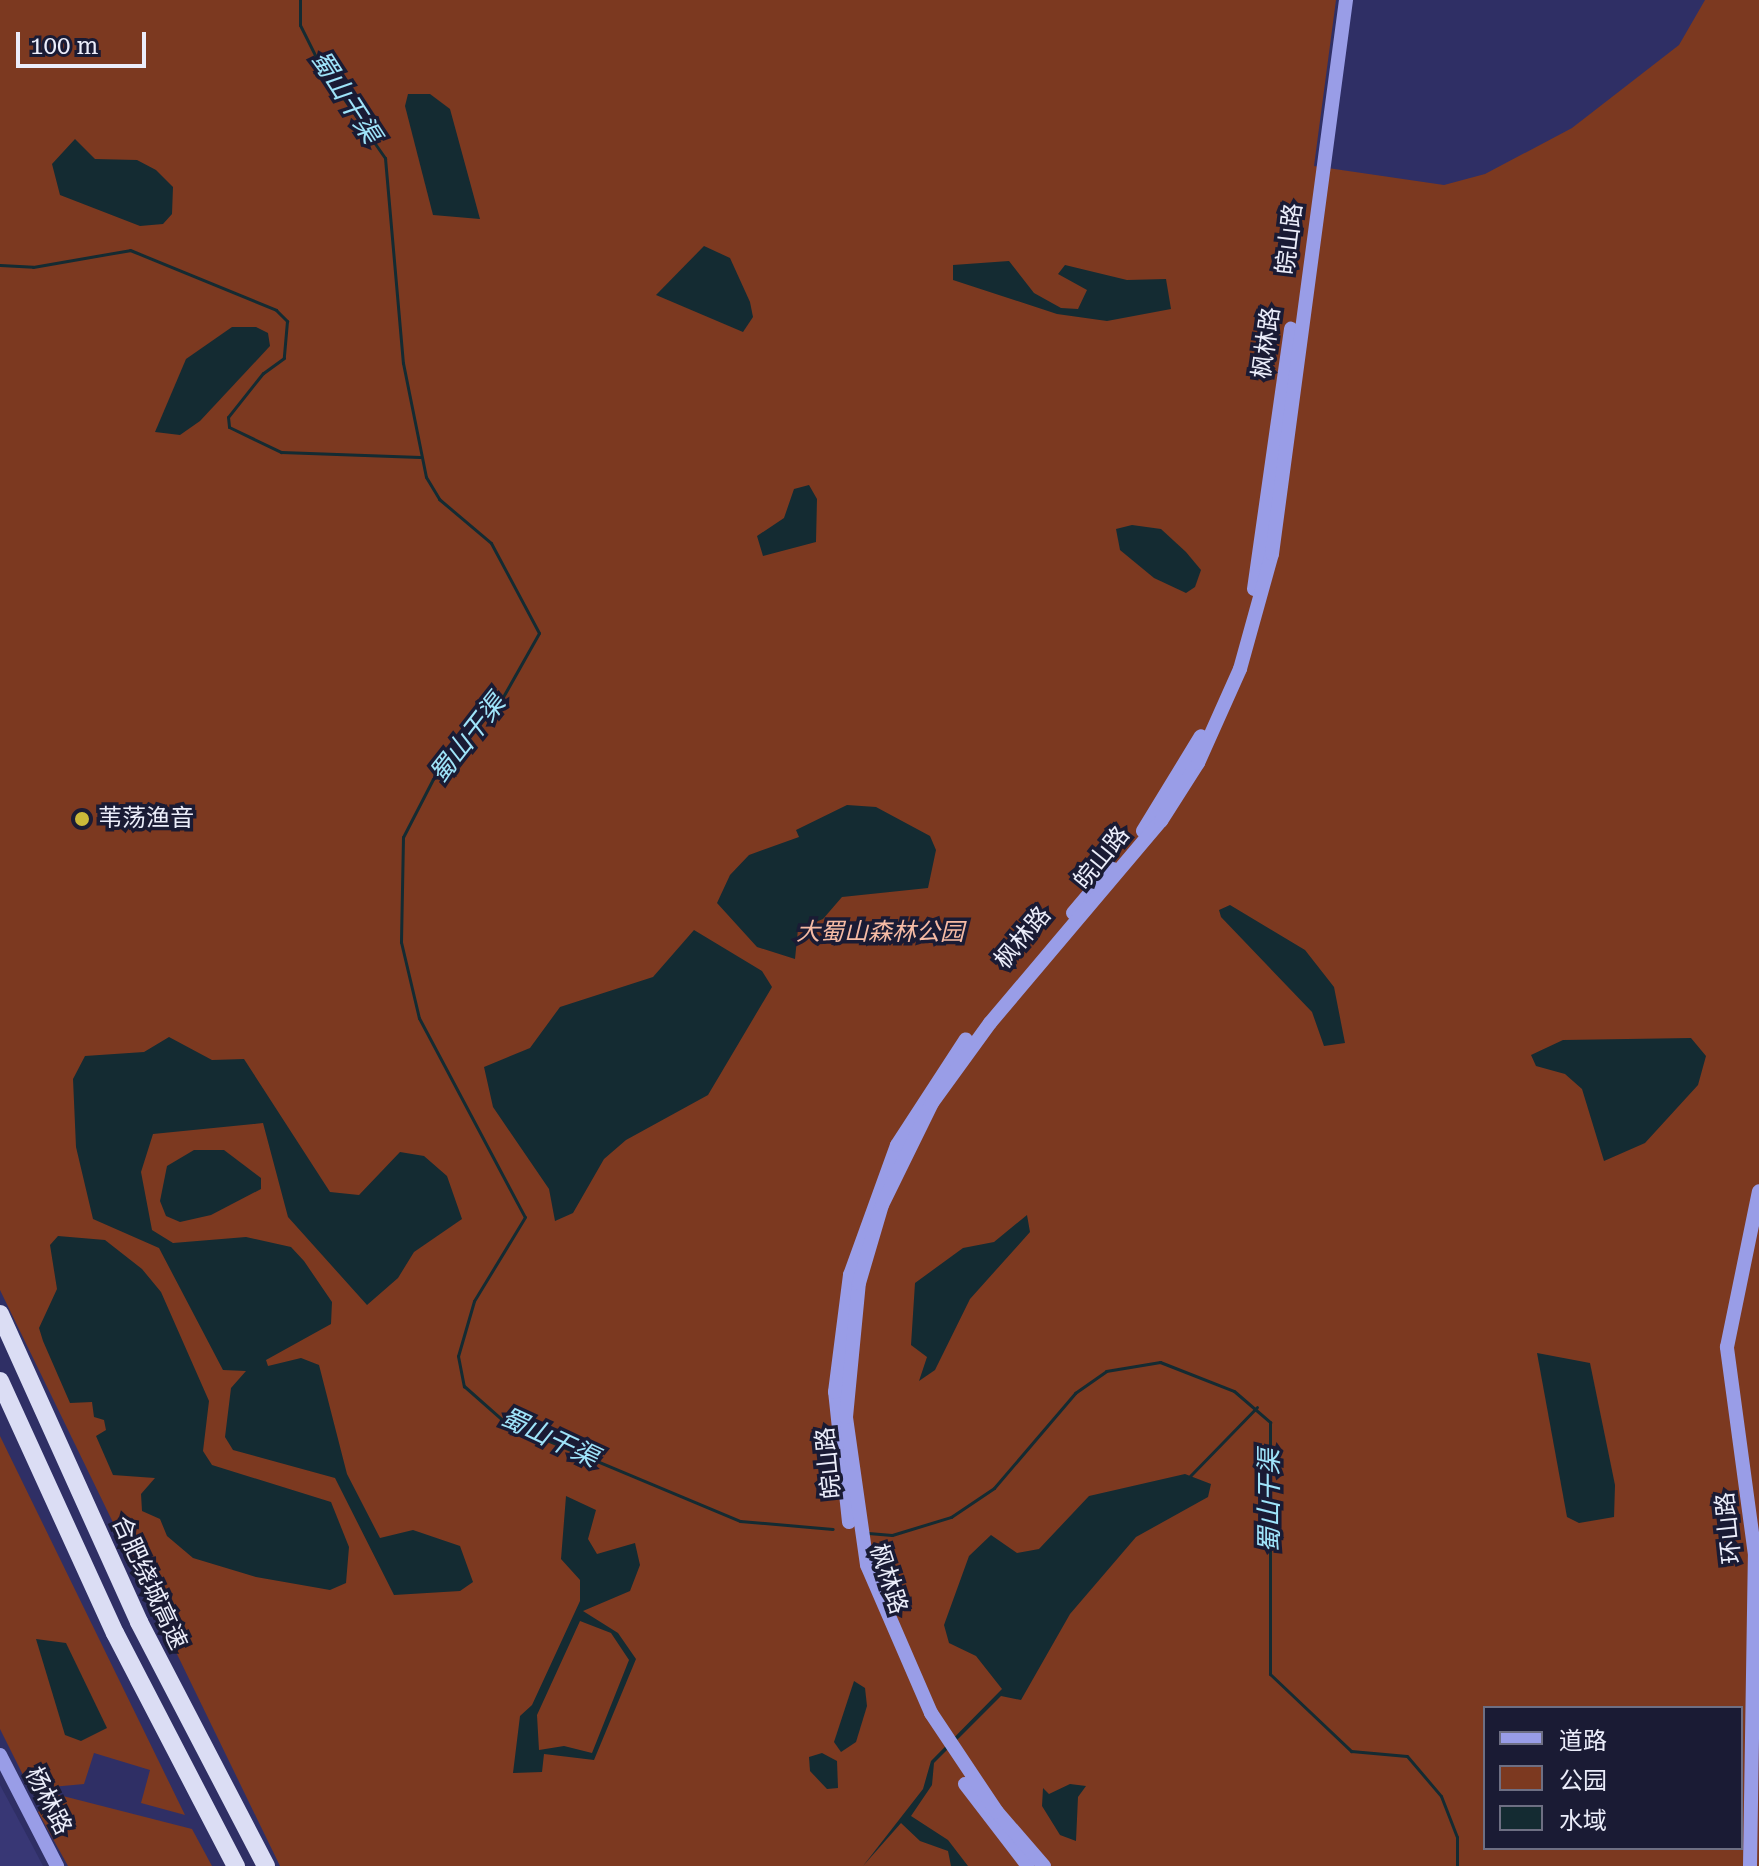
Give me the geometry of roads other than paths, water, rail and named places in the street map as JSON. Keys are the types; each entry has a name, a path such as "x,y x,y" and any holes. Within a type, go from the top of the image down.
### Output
{"highway":[{"name":"合肥绕城高速","path":"0,1314 139,1622 266,1866"},
{"path":"0,1381 115,1633 236,1866"}],"main road":[{"name":"枫林路","path":"1028,1866 957,1765 875,1619 839,1474 836,1363 850,1275 872,1203 931,1084 1142,832 1200,738 1227,676 1259,565 1336,0"},
{"name":"皖山路","path":"940,1736 885,1617 855,1504 846,1362 859,1283 882,1205 932,1103 990,1023 1161,821 1198,763 1240,669 1272,554 1346,0"},
{"name":"环山路","path":"1750,1866 1755,1555 1727,1347 1759,1191"},
{"name":"杨林路","path":"0,1755 57,1866"},
{"name":"枫林路","path":"957,1765 1044,1866"}],"water":[{"path":"408,94 430,94 450,109 480,219 433,215 405,106"},
{"path":"75,139 95,159 137,160 156,170 173,187 172,214 163,224 140,226 60,195 52,164"},
{"path":"704,246 730,258 750,302 753,317 743,332 656,295"},
{"path":"1009,261 1034,293 1061,308 1078,309 1087,290 1058,274 1065,265 1127,280 1166,279 1171,309 1107,321 1057,314 953,280 953,265"},
{"path":"232,327 256,327 268,333 270,346 200,421 180,435 155,432 186,359"},
{"path":"809,485 817,499 816,542 763,556 757,536 784,518 794,489"},
{"path":"1132,525 1161,529 1186,552 1201,570 1195,587 1186,593 1154,578 1120,550 1116,529"},
{"path":"847,805 876,807 930,836 936,850 928,888 842,897 823,919 798,929 795,959 757,947 717,903 730,875 749,855 799,837 796,830"},
{"path":"1230,905 1305,950 1334,987 1345,1043 1324,1046 1312,1012 1221,917 1219,910"},
{"path":"694,930 762,971 772,987 708,1095 626,1140 604,1159 573,1213 555,1221 549,1189 493,1107 484,1067 530,1048 560,1007 653,977"},
{"path":"169,1037 212,1060 244,1059 330,1192 359,1195 400,1152 424,1156 447,1176 462,1219 414,1252 398,1278 367,1305 288,1217 263,1123 153,1134 141,1172 152,1230 173,1243 246,1237 291,1247 304,1261 332,1302 331,1324 266,1360 268,1366 301,1358 319,1365 347,1474 380,1538 413,1530 460,1546 473,1582 460,1591 394,1595 335,1478 233,1450 225,1437 231,1388 246,1371 223,1370 159,1248 93,1219 76,1147 73,1079 85,1056 144,1052"},
{"path":"1691,1038 1706,1056 1698,1085 1645,1143 1604,1161 1582,1089 1565,1074 1536,1066 1531,1055 1563,1040"},
{"path":"194,1150 224,1150 261,1178 261,1189 211,1215 180,1222 166,1216 160,1201 167,1166"},
{"path":"1027,1215 1030,1232 970,1299 935,1370 919,1381 927,1357 911,1345 915,1283 963,1248 994,1242"},
{"path":"58,1236 105,1240 142,1269 161,1292 209,1401 203,1451 212,1465 331,1502 349,1547 346,1583 330,1590 256,1577 193,1558 167,1536 160,1519 142,1511 141,1494 155,1478 113,1475 96,1436 106,1430 104,1420 94,1417 92,1402 70,1403 39,1328 57,1289 50,1245"},
{"path":"1537,1353 1590,1363 1615,1485 1614,1517 1579,1523 1567,1517"},
{"path":"1185,1474 1211,1484 1208,1497 1136,1537 1070,1614 1021,1700 1001,1696 934,1763 932,1785 911,1816 948,1840 968,1866 951,1866 948,1851 920,1841 901,1823 863,1866 923,1789 931,1761 1002,1689 976,1656 949,1643 944,1625 969,1556 991,1535 1017,1553 1039,1549 1089,1496"},
{"path":"566,1496 596,1510 588,1539 597,1554 635,1543 640,1565 630,1591 583,1611 618,1633 636,1659 594,1760 544,1754 542,1772 513,1773 520,1716 532,1705 580,1601 580,1580 561,1559","holes":["580,1621 611,1633 629,1660 592,1753 564,1746 539,1750 537,1715"]},
{"path":"36,1639 66,1643 107,1728 81,1741 65,1735"},
{"path":"854,1681 865,1688 867,1706 856,1742 841,1752 834,1742"},
{"path":"822,1753 837,1761 838,1788 827,1789 810,1771 809,1757"},
{"path":"1070,1784 1086,1786 1078,1797 1076,1841 1060,1835 1042,1806 1043,1788 1049,1794"}],"waterway":[{"name":"蜀山干渠","path":"300,0 300,25 319,63 385,158 403,363 426,477 439,499 491,543 539,633 503,697 433,779 403,837 401,942 419,1018 525,1217 474,1301 458,1356 464,1386 506,1423 740,1521 833,1529"},
{"path":"0,265 33,267 130,250 276,310 287,321 284,358 263,373 228,417 229,427 281,452 420,457"},
{"name":"蜀山干渠","path":"868,1533 892,1535 951,1517 994,1488 1075,1393 1106,1371 1160,1362 1234,1391 1270,1422 1270,1674 1351,1751 1407,1756 1441,1796 1457,1837 1457,1866"},
{"path":"1190,1476 1257,1407"}],"place":[{"name":"苇荡渔音","path":"82,819"}],"park label":[{"name":"大蜀山森林公园","path":"880,933"}]}
